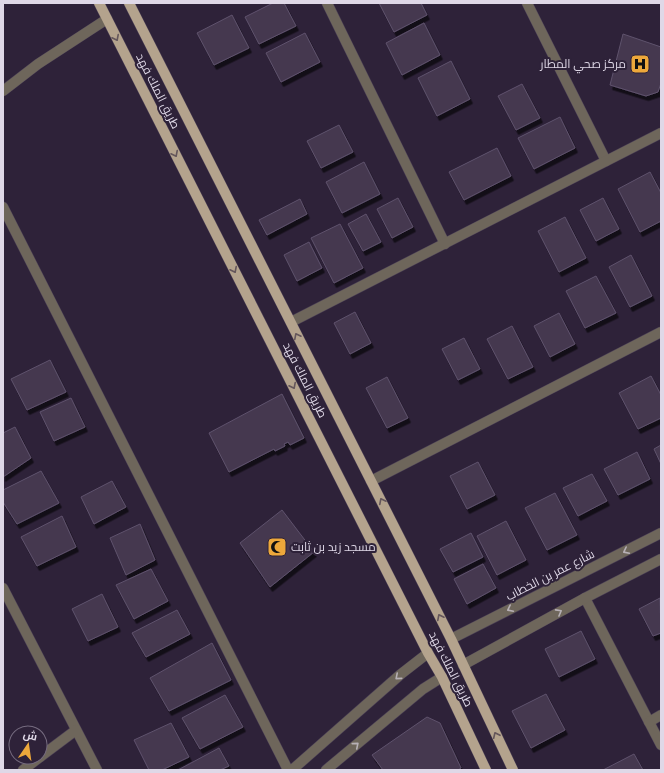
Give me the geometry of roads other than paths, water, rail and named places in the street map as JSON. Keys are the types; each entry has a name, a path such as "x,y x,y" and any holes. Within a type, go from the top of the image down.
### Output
{"main road":[{"name":"طريق الملك فهد","path":"98,3 428,653 442,677 486,770"},
{"name":"طريق الملك فهد","path":"129,3 451,640 513,770"}],"street":[{"path":"327,3 444,244"},
{"path":"527,3 606,161"},
{"path":"3,91 38,64 107,19"},
{"path":"291,322 661,133"},
{"path":"3,207 288,770"},
{"path":"371,481 661,332"},
{"name":"شارع عمر بن الخطاب","path":"451,640 661,533"},
{"path":"463,665 585,598 661,559"},
{"path":"3,588 97,770"},
{"path":"585,598 661,745"},
{"path":"292,770 401,674 428,653"},
{"path":"326,770 423,689 442,677"},
{"path":"649,722 661,715"},
{"path":"48,751 76,730"}],"place":[{"name":"مركز صحي المطار","path":"640,64"},
{"name":"مسجد زيد بن ثابت","path":"277,547"}]}
